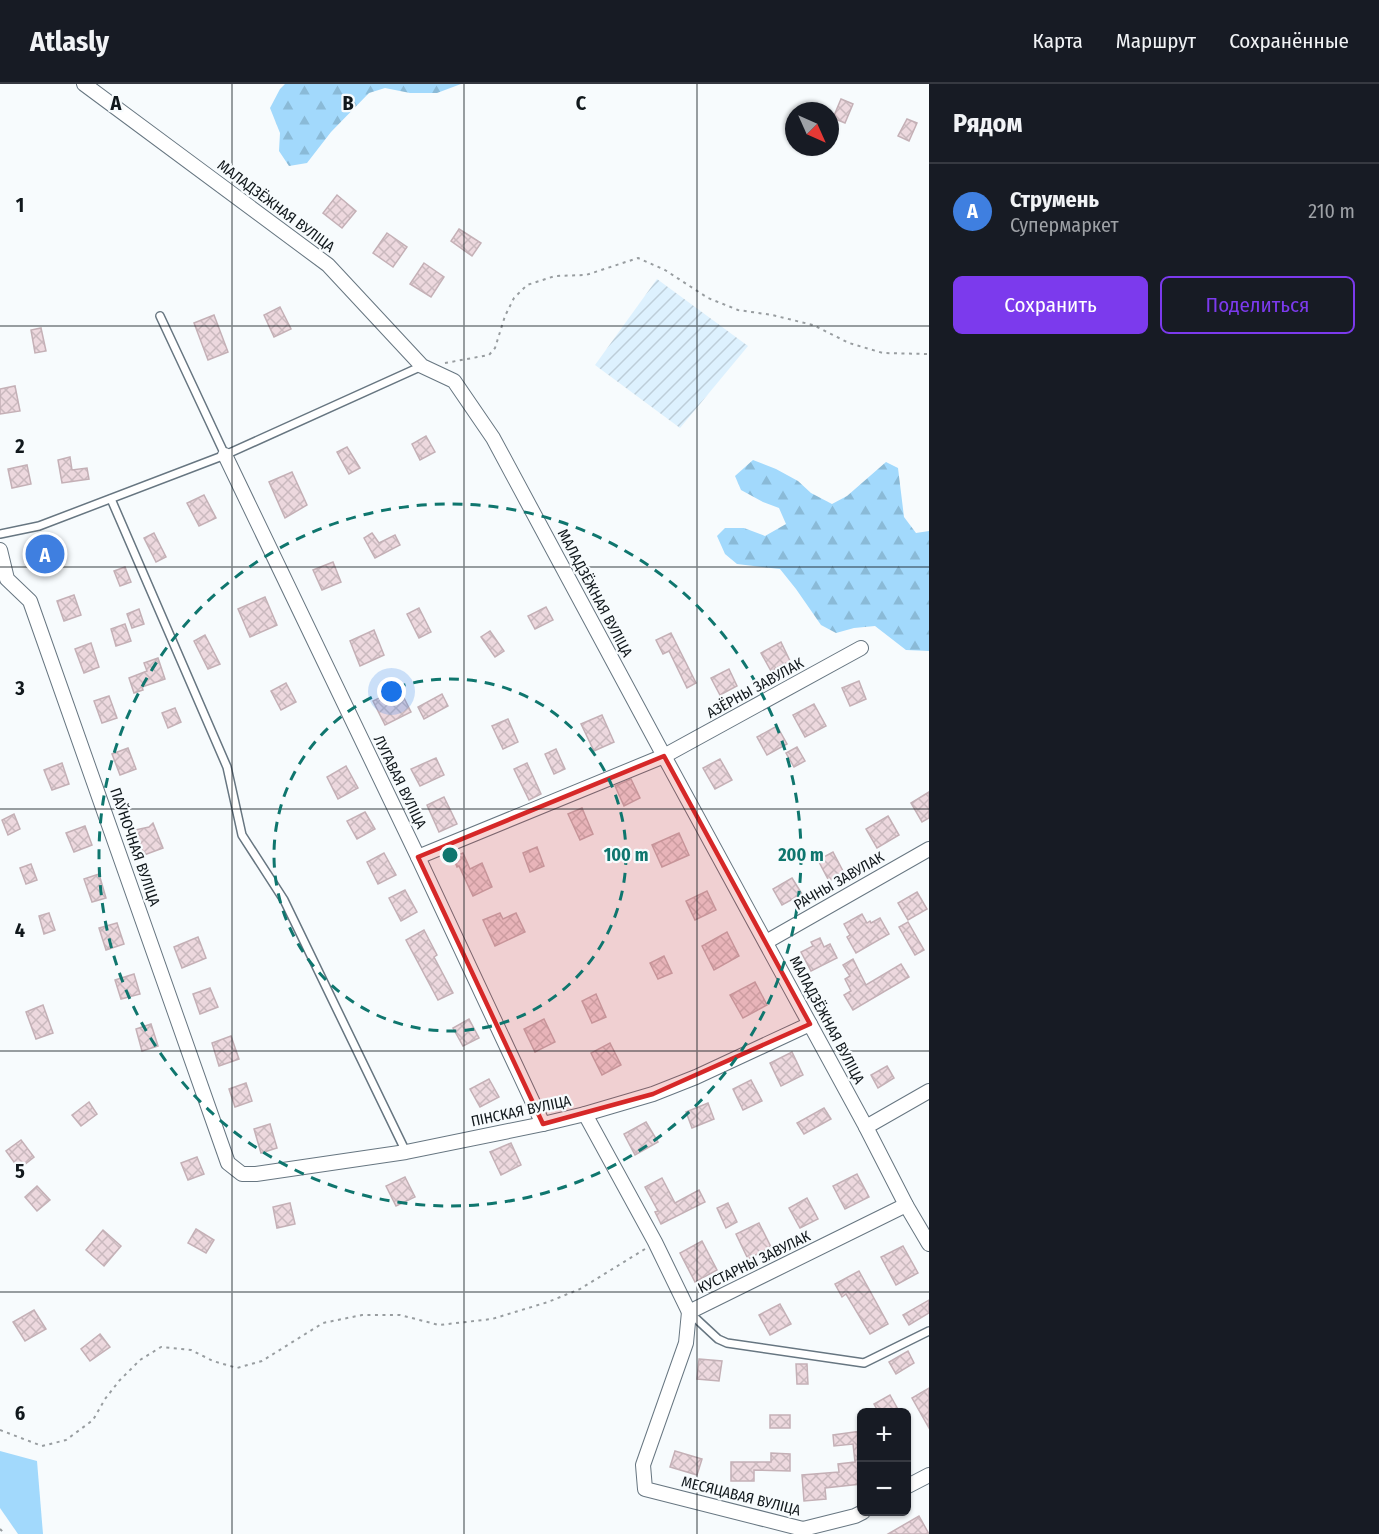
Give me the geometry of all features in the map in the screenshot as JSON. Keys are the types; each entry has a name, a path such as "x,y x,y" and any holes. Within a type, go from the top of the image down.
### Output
{"street":[{"name":"МАЛАДЗЁЖНАЯ ВУЛІЦА","path":"84,84 328,265 422,366 454,381 493,438 929,1244"},
{"name":"ЛУГАВАЯ ВУЛІЦА","path":"225,455 543,1124"},
{"name":"ПАЎНОЧНАЯ ВУЛІЦА","path":"0,550 3,582 30,601 228,1163"},
{"name":"АЗЁРНЫ ЗАВУЛАК","path":"418,857 664,756 861,648"},
{"name":"РАЧНЫ ЗАВУЛАК","path":"766,942 929,849"},
{"name":"ПІНСКАЯ ВУЛІЦА","path":"228,1163 242,1174 256,1174 406,1152 585,1114 652,1094 696,1077 810,1024"},
{"path":"866,1127 929,1091"},
{"name":"КУСТАРНЫ ЗАВУЛАК","path":"585,1114 656,1242 689,1312 906,1205"},
{"name":"МЕСЯЦАВАЯ ВУЛІЦА","path":"689,1312 686,1343 643,1465 645,1489 803,1529 857,1515"},
{"path":"911,1484 929,1475"}],"lane":[{"path":"160,316 225,455"},
{"path":"0,534 39,526 225,455 422,366"},
{"path":"111,499 227,767 242,835 284,900 406,1152"},
{"path":"689,1312 718,1338 727,1343 864,1362 929,1331"}],"path":[{"path":"442,363 489,355 495,348 505,315 514,298 527,285 555,276 585,275 638,258 664,270 708,298 738,310 813,325 849,344 883,352 929,354"},
{"path":"0,1430 42,1446 66,1440 93,1420 105,1399 140,1360 161,1347 191,1350 213,1361 237,1368 262,1361 323,1323 362,1315 400,1315 439,1324 492,1319 548,1302 580,1289 656,1242"},
{"path":"0,1529 5,1534"}],"highlighted area":[{"path":"664,756 810,1024 653,1094 543,1124 418,857"}],"shaded area":[{"path":"657,279 748,346 680,428 595,365"}],"green space":[{"path":"285,84 461,84 437,93 410,93 385,88 369,93 331,132 307,163 289,166 279,151 280,133 270,108"},
{"path":"753,460 798,481 811,493 832,504 847,496 886,462 898,468 904,517 916,533 929,531 929,651 906,650 875,626 836,633 821,625 780,569 737,564 725,554 717,536 725,528 744,528 765,536 786,524 779,508 741,490 735,476"},
{"path":"0,1451 37,1461 43,1534 18,1534 0,1508"}],"building":[{"path":"841,99 853,104 845,123 839,120"},
{"path":"907,119 917,123 909,141 898,136"},
{"path":"337,195 356,211 342,228 323,213"},
{"path":"459,229 481,243 472,256 451,241"},
{"path":"387,233 407,247 393,267 373,253"},
{"path":"424,263 444,277 431,297 410,284"},
{"path":"280,307 291,329 274,337 264,315"},
{"path":"214,315 228,352 208,360 194,323"},
{"path":"41,328 46,351 35,353 31,330"},
{"path":"15,386 20,411 0,414 0,389"},
{"path":"426,436 435,452 420,460 412,444"},
{"path":"347,447 360,468 349,474 337,452"},
{"path":"70,457 72,470 87,468 89,479 62,483 58,460"},
{"path":"27,465 31,484 12,488 8,469"},
{"path":"292,472 307,505 285,518 269,482"},
{"path":"204,495 216,518 199,526 187,503"},
{"path":"154,533 166,557 156,562 144,538"},
{"path":"372,533 379,543 395,535 400,545 375,558 364,538"},
{"path":"57,541 65,561 46,568 39,548"},
{"path":"333,562 341,582 322,590 313,570"},
{"path":"125,567 131,582 120,586 114,571"},
{"path":"74,595 81,615 64,621 57,601"},
{"path":"265,597 277,625 250,637 238,609"},
{"path":"546,607 553,620 535,629 528,616"},
{"path":"419,608 431,632 419,638 407,614"},
{"path":"139,609 144,624 132,628 127,614"},
{"path":"125,624 131,641 116,646 111,629"},
{"path":"374,630 384,655 360,666 350,641"},
{"path":"490,631 504,651 495,657 481,637"},
{"path":"671,633 696,683 687,688 669,651 663,654 656,640"},
{"path":"205,635 220,664 208,669 194,641"},
{"path":"781,642 790,661 771,671 761,653"},
{"path":"91,643 99,667 84,673 75,649"},
{"path":"158,658 165,679 142,687 143,690 134,693 129,678 147,671 144,663"},
{"path":"729,669 737,686 720,695 711,678"},
{"path":"859,681 866,699 850,706 842,688"},
{"path":"286,683 296,702 281,710 271,691"},
{"path":"399,688 411,712 385,725 373,701"},
{"path":"442,694 448,706 424,719 418,707"},
{"path":"109,696 117,718 102,723 94,701"},
{"path":"814,704 826,726 805,737 793,715"},
{"path":"175,708 181,722 168,728 162,713"},
{"path":"602,715 614,742 594,751 581,724"},
{"path":"508,719 518,742 503,749 492,726"},
{"path":"777,726 787,744 767,755 757,737"},
{"path":"797,747 805,761 794,767 786,753"},
{"path":"128,748 136,769 120,775 112,754"},
{"path":"556,749 565,769 554,774 545,754"},
{"path":"436,758 444,775 420,786 411,769"},
{"path":"720,759 732,780 715,789 703,768"},
{"path":"62,763 69,784 52,790 44,770"},
{"path":"527,763 541,794 529,800 514,769"},
{"path":"346,766 358,788 338,799 327,777"},
{"path":"631,779 640,798 624,806 615,786"},
{"path":"929,792 929,818 922,822 911,803"},
{"path":"444,797 457,824 439,832 427,805"},
{"path":"582,808 593,834 580,840 568,814"},
{"path":"365,812 375,829 357,839 347,821"},
{"path":"14,814 20,829 8,835 2,820"},
{"path":"888,816 899,835 877,848 866,829"},
{"path":"153,823 163,848 144,855 135,830 149,827"},
{"path":"85,826 92,845 74,852 66,833"},
{"path":"679,833 689,855 662,867 652,845"},
{"path":"537,847 544,866 530,872 523,853"},
{"path":"833,852 844,873 829,881 818,860"},
{"path":"384,853 396,875 378,884 367,862"},
{"path":"463,853 470,869 482,863 492,887 473,896 453,857"},
{"path":"31,864 37,880 26,884 20,868"},
{"path":"99,874 106,898 92,902 84,879"},
{"path":"792,878 802,894 782,905 773,889"},
{"path":"405,890 417,912 401,921 389,898"},
{"path":"707,891 716,910 695,920 686,901"},
{"path":"917,892 927,909 908,920 898,903"},
{"path":"49,913 55,930 44,934 39,916"},
{"path":"500,913 503,919 516,913 525,932 495,946 483,920"},
{"path":"862,914 867,923 880,918 889,934 856,953 847,937 850,935 844,924"},
{"path":"908,922 924,950 915,955 899,927"},
{"path":"117,923 124,944 106,950 99,928"},
{"path":"424,930 437,955 434,957 453,993 438,1000 406,940"},
{"path":"727,932 739,956 714,970 702,946"},
{"path":"198,937 206,958 182,968 174,947"},
{"path":"820,938 824,947 830,944 837,958 811,971 801,952 813,946 811,942"},
{"path":"664,956 672,973 658,979 650,963"},
{"path":"853,959 866,985 901,964 909,977 853,1010 844,995 851,991 845,979 850,976 843,965"},
{"path":"134,974 140,994 121,999 115,980"},
{"path":"755,982 767,1005 743,1018 730,995"},
{"path":"210,988 218,1007 200,1014 193,994"},
{"path":"596,994 606,1017 592,1023 582,1001"},
{"path":"43,1005 53,1033 36,1039 26,1012"},
{"path":"469,1019 479,1038 463,1046 453,1028"},
{"path":"544,1019 555,1042 535,1052 524,1029"},
{"path":"151,1024 158,1046 142,1051 136,1029"},
{"path":"231,1036 239,1059 219,1066 212,1043"},
{"path":"610,1043 621,1065 602,1075 591,1053"},
{"path":"792,1052 803,1075 781,1086 770,1063"},
{"path":"887,1066 894,1078 878,1088 871,1075"},
{"path":"489,1079 499,1097 480,1107 470,1089"},
{"path":"751,1080 762,1101 743,1110 733,1089"},
{"path":"246,1083 252,1101 235,1107 229,1089"},
{"path":"89,1102 97,1114 81,1126 72,1115"},
{"path":"708,1103 714,1119 692,1128 686,1112"},
{"path":"824,1108 831,1119 804,1134 797,1123"},
{"path":"646,1122 658,1142 635,1155 624,1134"},
{"path":"270,1124 277,1148 261,1153 254,1129"},
{"path":"21,1140 34,1157 19,1169 6,1151"},
{"path":"511,1143 521,1165 501,1175 490,1152"},
{"path":"197,1157 204,1174 188,1180 181,1163"},
{"path":"857,1174 869,1197 845,1209 833,1186"},
{"path":"405,1177 415,1197 396,1206 386,1186"},
{"path":"662,1178 675,1203 699,1190 705,1202 661,1224 655,1212 658,1211 645,1187"},
{"path":"37,1186 50,1200 37,1211 25,1197"},
{"path":"807,1198 818,1219 800,1228 789,1208"},
{"path":"290,1203 295,1224 277,1228 273,1207"},
{"path":"728,1203 737,1222 726,1228 717,1208"},
{"path":"759,1223 771,1247 748,1259 736,1234"},
{"path":"196,1229 214,1240 206,1253 188,1243"},
{"path":"103,1230 121,1246 104,1266 86,1250"},
{"path":"702,1241 717,1270 695,1282 680,1253"},
{"path":"903,1246 918,1273 896,1285 881,1257"},
{"path":"859,1271 888,1324 870,1334 846,1294 842,1297 835,1284"},
{"path":"929,1300 929,1313 909,1325 903,1315"},
{"path":"780,1304 791,1324 770,1335 759,1315"},
{"path":"34,1310 46,1329 25,1341 13,1322"},
{"path":"100,1334 110,1347 90,1361 81,1349"},
{"path":"908,1351 914,1363 896,1374 889,1362"},
{"path":"699,1359 722,1361 719,1381 697,1379"},
{"path":"796,1364 807,1364 808,1384 797,1384"},
{"path":"929,1388 929,1428 912,1398"},
{"path":"890,1395 897,1408 876,1408 874,1404"},
{"path":"770,1415 790,1415 790,1428 770,1428"},
{"path":"857,1432 857,1484 825,1488 826,1499 804,1501 802,1475 839,1472 838,1464 855,1462 853,1444 834,1446 833,1435"},
{"path":"675,1451 702,1459 697,1475 670,1467"},
{"path":"771,1453 790,1454 790,1471 754,1470 754,1481 731,1481 731,1462 771,1462"},
{"path":"919,1516 929,1534 888,1534"}],"place":[{"name":"Струмень","path":"45,554"}]}
